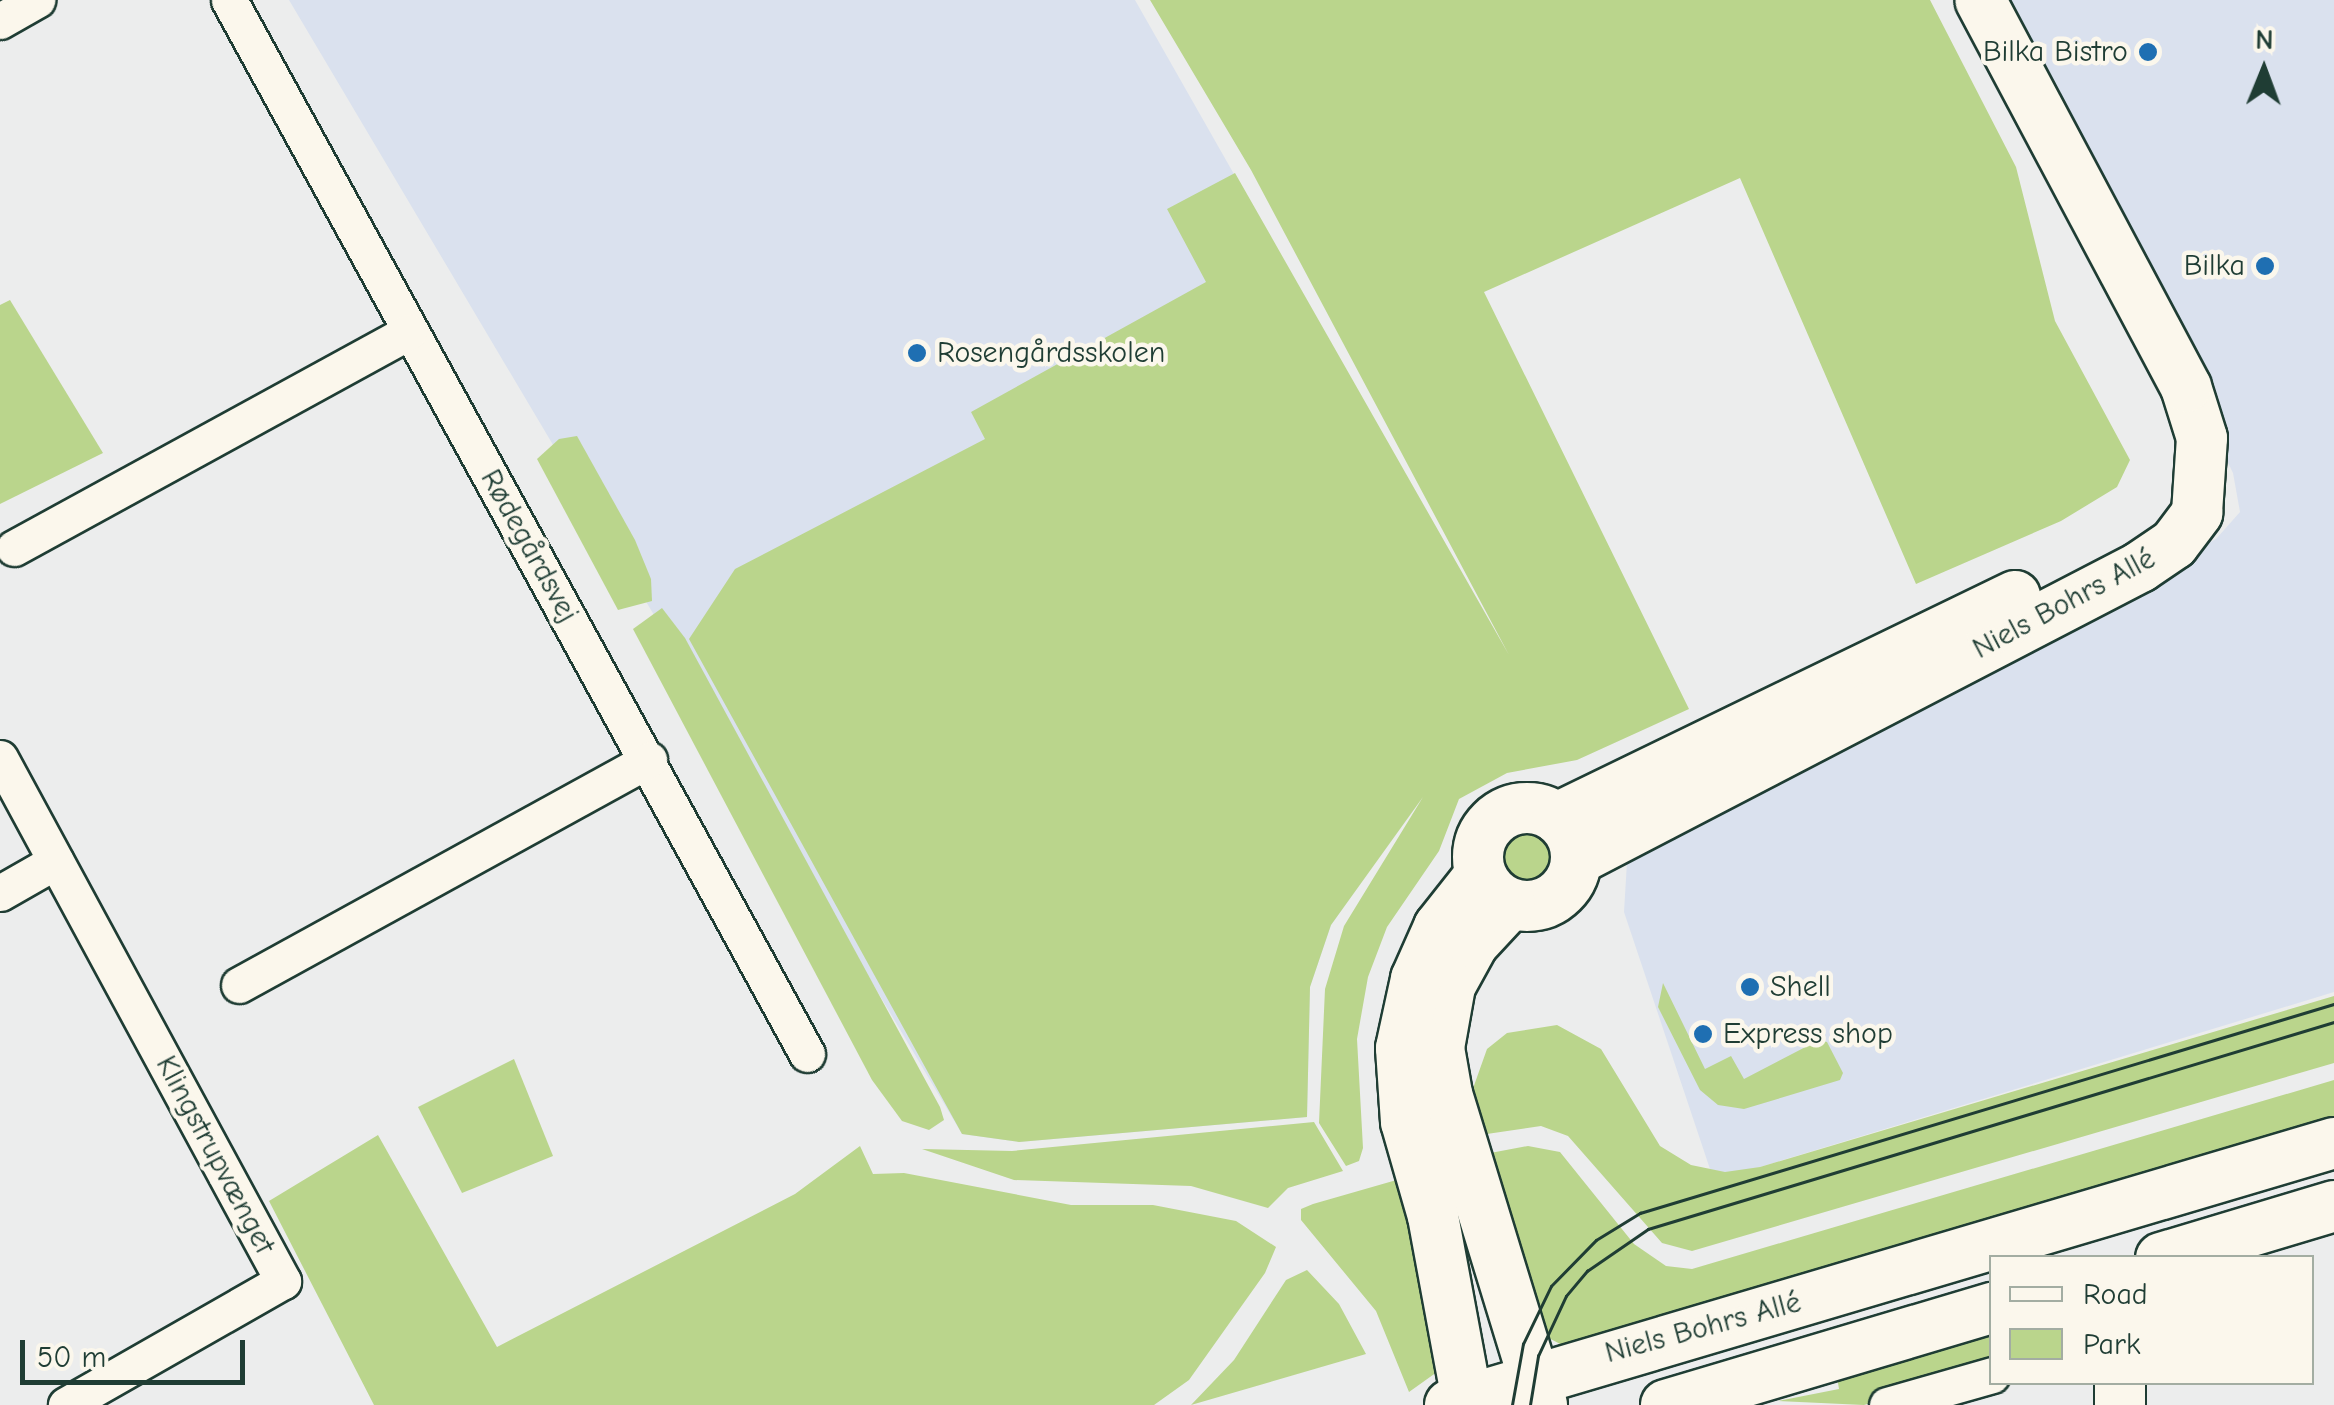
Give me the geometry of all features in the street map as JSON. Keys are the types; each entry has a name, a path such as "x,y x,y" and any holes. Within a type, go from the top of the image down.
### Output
{"street":[{"path":"0,20 38,0"},
{"name":"Rødegårdsvej","path":"229,0 650,760 807,1054"},
{"name":"Niels Bohrs Allé","path":"1567,839 2140,567 2174,544 2197,513 2202,438 2186,387 1980,0"},
{"path":"14,548 410,332"},
{"name":"Klingstrupvænget","path":"0,758 283,1281 66,1405"},
{"path":"238,984 650,760"},
{"path":"1506,1397 1433,1216 1406,1122 1406,1012 1439,928 1495,890 1552,900 1565,889 1567,839 1523,808 1505,812 1480,839 1495,890 1450,986 1440,1048 1447,1094 1513,1312 1506,1397"},
{"path":"0,892 56,861"},
{"name":"Niels Bohrs Allé","path":"1506,1397 2334,1143"},
{"path":"2172,1255 2334,1206"},
{"path":"2274,1255 2334,1234"},
{"name":"Niels Bohrs Allé","path":"1666,1405 1989,1309"},
{"path":"1887,1405 1989,1376"}],"shaded area":[{"name":"Rosengårdsskolen","path":"289,0 1135,0 1537,707 1435,778 1331,925 1310,987 1307,1117 1019,1142 962,1134"},
{"path":"2001,0 2334,0 2334,992 1714,1181 1624,912 1627,862 2216,539 2240,512 2233,473"}],"green space":[{"path":"1150,0 1930,0 2016,167 2055,321 2130,460 2117,487 2061,521 1916,584 1740,178 1484,292 1689,709 1577,760 1507,773 1459,799 1439,851 1387,927 1368,977 1357,1039 1363,1148 1359,1161 1346,1166 1319,1123 1325,989 1344,926 1423,797 1331,925 1310,987 1307,1117 1019,1142 962,1134 689,639 735,569 985,439 971,412 1206,282 1167,209 1235,173 1509,655 1251,170"},
{"path":"10,300 103,453 0,504 0,305"},
{"path":"577,436 635,540 651,579 652,601 618,610 537,459 559,439"},
{"path":"662,608 685,638 940,1107 944,1120 929,1130 902,1121 872,1080 633,629"},
{"path":"1527,832 1545,840 1553,858 1545,876 1527,884 1509,876 1501,858 1509,840"},
{"path":"1663,983 1705,1069 1731,1056 1744,1079 1819,1040 1827,1042 1843,1073 1840,1080 1744,1109 1718,1105 1700,1090 1658,1007"},
{"path":"2334,996 2334,1063 1692,1251 1662,1243 1568,1136 1541,1126 1480,1135 1471,1094 1487,1049 1507,1033 1557,1025 1601,1049 1660,1146 1691,1165 1725,1172 1760,1167"},
{"path":"514,1059 553,1156 462,1193 418,1107"},
{"path":"2334,1080 2334,1124 1564,1346 1541,1334 1485,1154 1528,1146 1560,1152 1634,1244 1666,1266 1692,1269"},
{"path":"1314,1122 1343,1171 1288,1188 1268,1208 1191,1186 1014,1180 922,1149 1012,1151"},
{"path":"378,1135 497,1347 795,1194 860,1146 873,1174 904,1173 1071,1205 1153,1205 1236,1221 1276,1247 1265,1273 1189,1380 1154,1405 374,1405 269,1201"},
{"path":"1400,1179 1444,1367 1409,1392 1376,1311 1301,1220 1301,1209 1313,1204"},
{"path":"1307,1270 1339,1304 1366,1354 1191,1405 1234,1360 1286,1280"},
{"path":"1989,1330 1989,1367 1864,1405 1778,1401 1839,1389 1837,1377"}],"tram line":[{"path":"1512,1405 1523,1344 1551,1286 1596,1240 1640,1213 2334,1004"},
{"path":"1530,1405 1538,1356 1566,1296 1587,1271 1648,1229 2334,1022"}],"place":[{"name":"Bilka Bistro","path":"2148,52"},
{"name":"Bilka","path":"2265,266"},
{"name":"Rosengårdsskolen","path":"917,353"},
{"name":"Shell","path":"1750,987"},
{"name":"Express shop","path":"1703,1034"}]}
